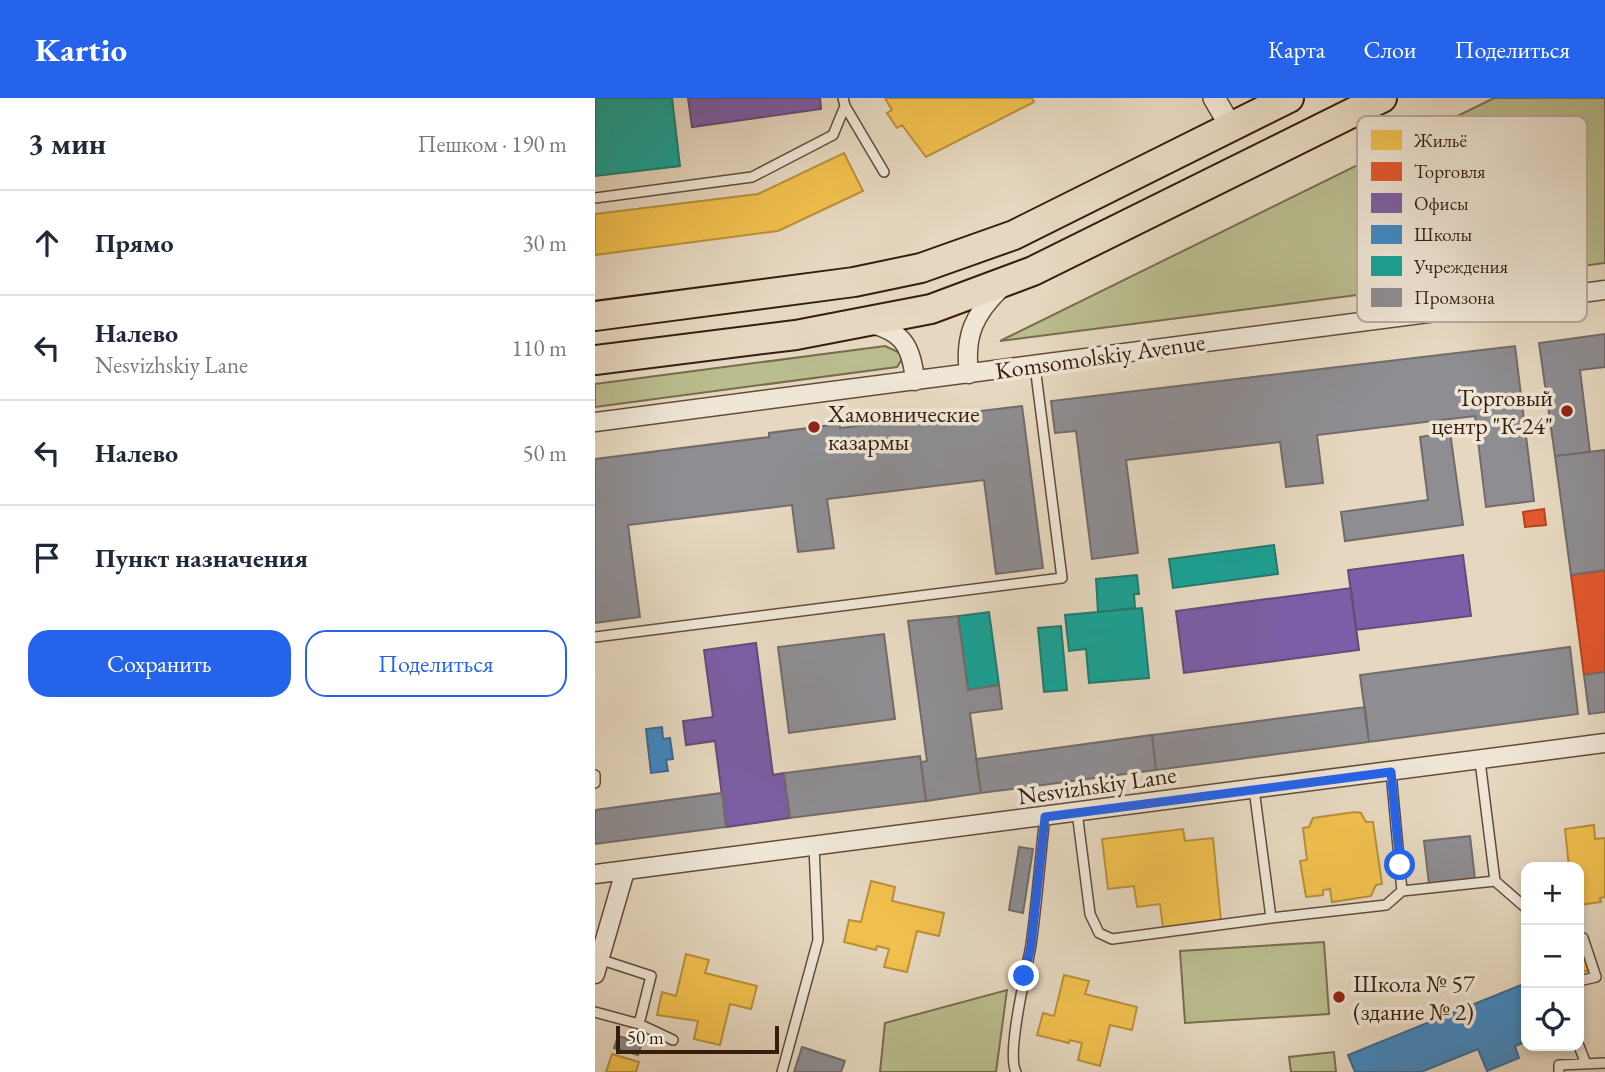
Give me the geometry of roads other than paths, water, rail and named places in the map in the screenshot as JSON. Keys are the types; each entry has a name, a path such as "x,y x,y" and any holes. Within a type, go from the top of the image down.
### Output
{"main road":[{"path":"595,316 855,282 921,268 1014,235 1289,98"},
{"path":"595,360 867,323 931,309 1006,283 1382,98"}],"street":[{"path":"1215,98 1231,127"},
{"path":"969,374 966,353 969,332 987,302 1006,283"},
{"name":"Komsomolskiy Avenue","path":"1587,292 1605,290"},
{"name":"Komsomolskiy Avenue","path":"595,422 1365,322"},
{"path":"867,323 896,332 906,342 912,356 915,381"},
{"name":"Nesvizhskiy Lane","path":"595,874 1605,743"},
{"path":"597,966 625,871"}],"lane":[{"path":"844,102 884,173"},
{"path":"595,198 752,177 833,135 844,102"},
{"path":"595,636 1062,578 1035,366"},
{"path":"1480,761 1495,881 1521,904"},
{"path":"1391,772 1402,891"},
{"path":"595,775 595,783"},
{"path":"1254,789 1271,918"},
{"path":"1077,812 1090,914 1099,933 1112,939 1386,905 1402,891 1495,881"},
{"path":"1016,1072 1013,1066 1017,1027 1031,946 1045,817"},
{"path":"782,1072 818,940 814,846"},
{"path":"1584,941 1596,977 1584,980"},
{"path":"597,966 651,976 639,1024"},
{"path":"595,1012 639,1024 673,1041"},
{"path":"1581,1051 1586,1064"},
{"path":"1559,1072 1559,1065 1605,1063"}],"place":[{"name":"Торговый центр \"К-24\"","path":"1567,411"},
{"name":"Хамовнические казармы","path":"814,427"},
{"name":"Школа № 57 (здание № 2)","path":"1339,997"}]}
